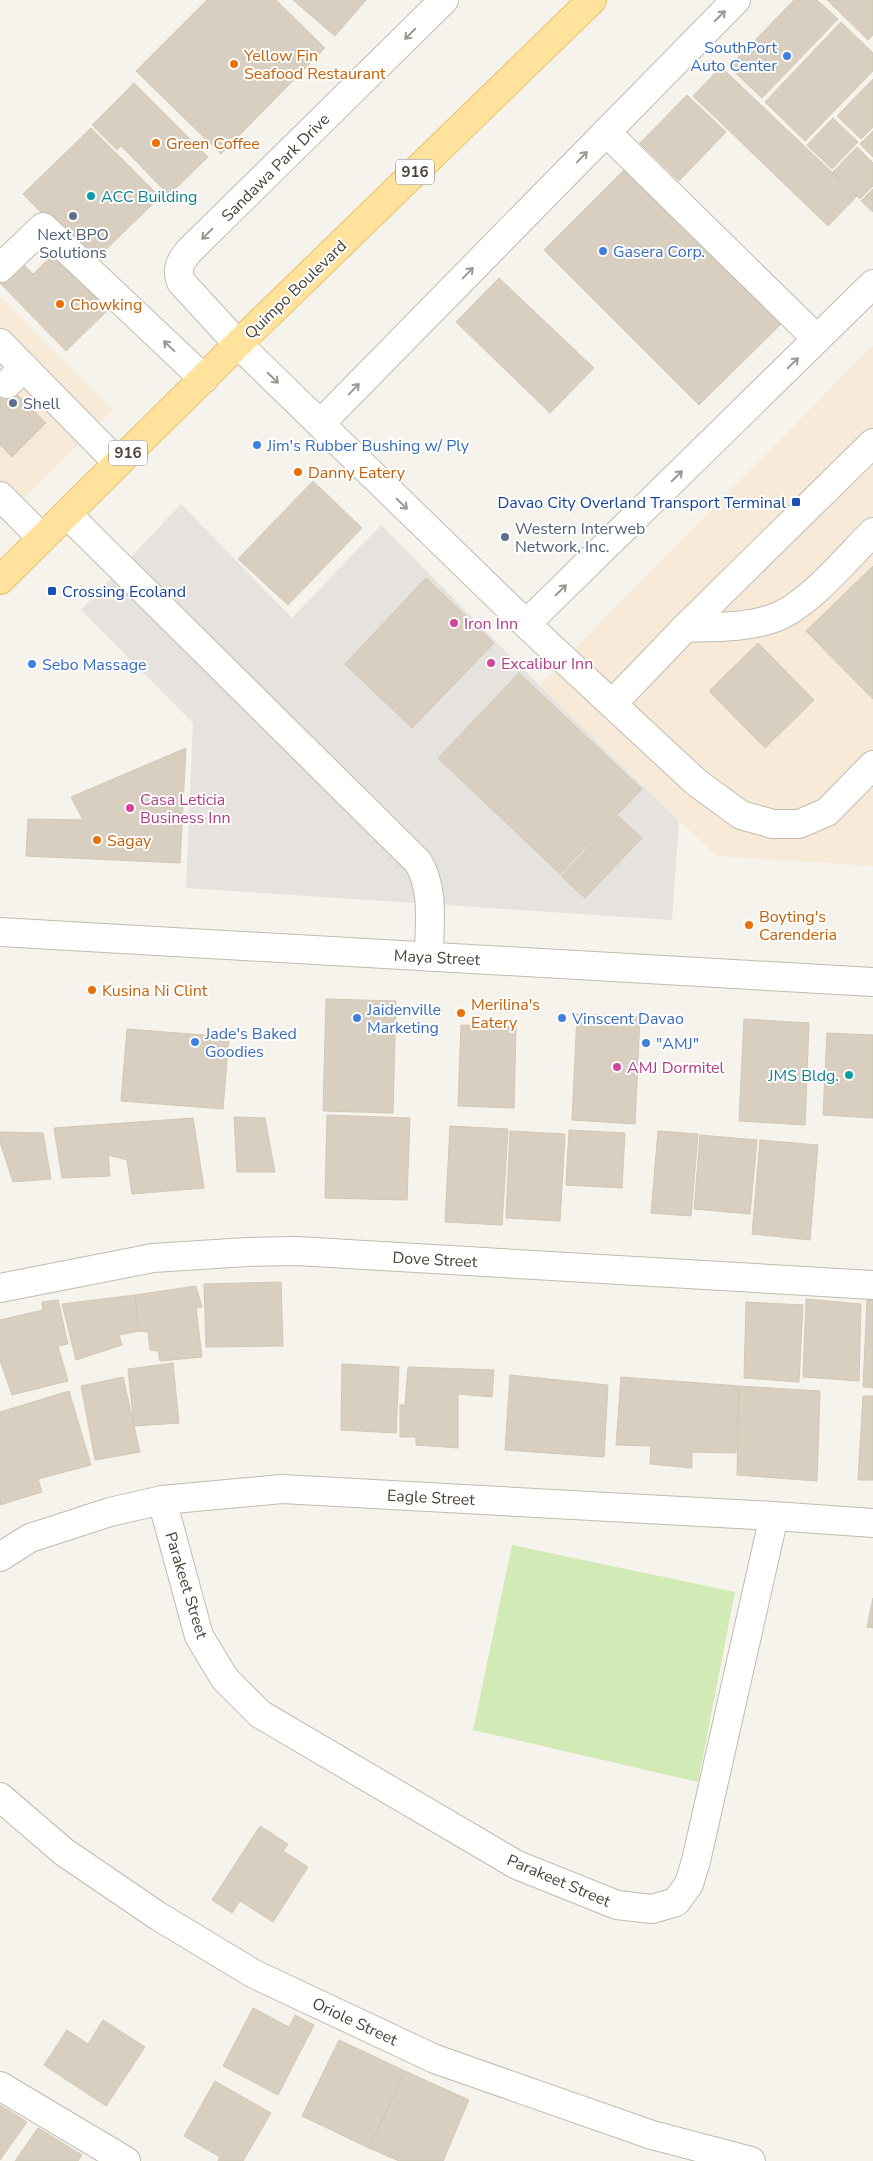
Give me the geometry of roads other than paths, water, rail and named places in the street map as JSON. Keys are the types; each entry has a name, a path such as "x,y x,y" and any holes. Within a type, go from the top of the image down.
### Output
{"main road":[{"name":"Quimpo Boulevard","path":"0,580 238,344 592,0"}],"street":[{"name":"Sandawa Park Drive","path":"444,0 183,259 179,268 181,282 238,344 526,624 696,782 741,815 773,824 799,824 827,812 873,765"},
{"path":"320,424 736,0"},
{"path":"606,132 817,339"},
{"path":"0,268 43,227 204,379"},
{"path":"526,624 873,284"},
{"path":"0,343 16,376 118,463"},
{"path":"613,703 685,628 873,443"},
{"path":"0,496 42,538"},
{"path":"67,514 418,862 425,874 428,887 429,956"},
{"path":"685,628 733,626 773,618 799,605 873,532"},
{"name":"Maya Street","path":"0,932 873,982"},
{"name":"Dove Street","path":"0,1288 154,1258 297,1251 873,1285"},
{"name":"Eagle Street","path":"0,1557 30,1538 110,1512 162,1500 282,1489 873,1523"},
{"name":"Parakeet Street","path":"162,1500 199,1636 225,1679 260,1714 517,1865 617,1905 652,1909 676,1902 689,1884 692,1876 774,1516"},
{"name":"Oriole Street","path":"0,1797 64,1852 158,1916 254,1974 436,2059 652,2135 751,2161"},
{"path":"0,2086 126,2161"}],"place":[{"name":"SouthPort Auto Center","path":"787,56"},
{"name":"Yellow Fin Seafood Restaurant","path":"234,64"},
{"name":"Green Coffee","path":"156,143"},
{"name":"ACC Building","path":"91,196"},
{"name":"Next BPO Solutions","path":"73,216"},
{"name":"Gasera Corp.","path":"603,251"},
{"name":"Chowking","path":"60,304"},
{"name":"Shell","path":"13,403"},
{"name":"Jim's Rubber Bushing w/ Ply","path":"257,445"},
{"name":"Danny Eatery","path":"298,472"},
{"name":"Davao City Overland Transport Terminal","path":"796,502"},
{"name":"Western Interweb Network, Inc.","path":"505,537"},
{"name":"Crossing Ecoland","path":"52,591"},
{"name":"Iron Inn","path":"454,623"},
{"name":"Excalibur Inn","path":"491,663"},
{"name":"Sebo Massage","path":"32,664"},
{"name":"Casa Leticia Business Inn","path":"130,808"},
{"name":"Sagay","path":"97,840"},
{"name":"Boyting's Carenderia","path":"749,925"},
{"name":"Kusina Ni Clint","path":"92,990"},
{"name":"Merilina's Eatery","path":"461,1013"},
{"name":"Jaidenville Marketing","path":"357,1018"},
{"name":"Vinscent Davao","path":"562,1018"},
{"name":"Jade's Baked Goodies","path":"195,1042"},
{"name":"\"AMJ\"","path":"646,1043"},
{"name":"AMJ Dormitel","path":"617,1067"},
{"name":"JMS Bldg.","path":"849,1075"}]}
